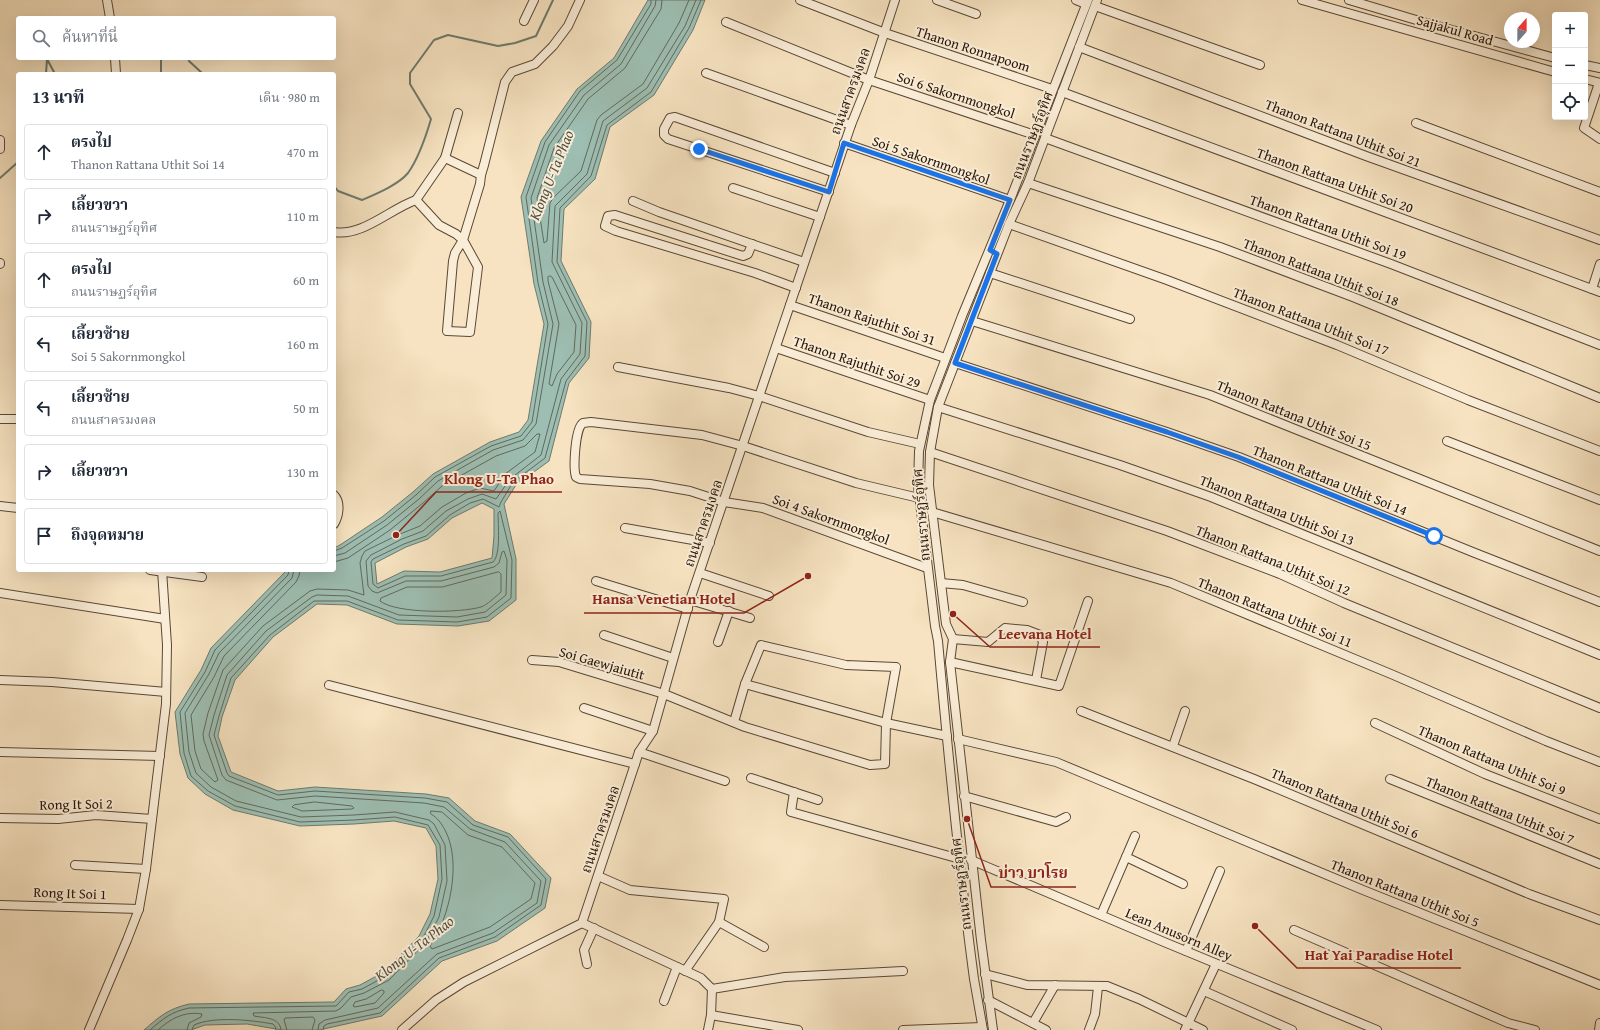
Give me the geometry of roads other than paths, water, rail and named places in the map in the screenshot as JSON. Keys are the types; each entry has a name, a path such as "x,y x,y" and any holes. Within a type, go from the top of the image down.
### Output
{"street":[{"path":"107,0 110,16"},
{"path":"524,21 534,0"},
{"path":"416,200 439,224 463,240 478,267 470,332 447,331 453,261 457,249 463,240 480,184 505,82 512,72 534,64 553,46 568,26 580,0"},
{"name":"Thanon Ronnapoom","path":"800,0 884,33 1052,89"},
{"name":"ถนนสาครมงคล","path":"582,922 635,764 640,752 653,731 690,600 829,192 844,143 869,80 895,0"},
{"path":"937,0 976,14"},
{"path":"1076,0 1091,2 1260,65"},
{"name":"Sajjakul Road","path":"1302,0 1552,71"},
{"name":"Sajjakul Road","path":"1349,0 1552,57"},
{"name":"ถนนราษฏร์อุทิศ","path":"982,1028 974,980 938,641 927,568 919,498 918,479 920,444 930,400 945,358 993,252 1009,224 1028,183 1079,47 1091,2"},
{"name":"ถนนราษฏร์อุทิศ","path":"993,1030 971,860 958,739 950,662 952,639 946,624 929,485 930,452 938,407 990,273 993,252 1010,200 1052,89 1091,2"},
{"name":"Soi 6 Sakornmongkol","path":"726,22 869,80 1035,135"},
{"name":"Thanon Rattana Uthit Soi 21","path":"1079,47 1366,156 1600,240"},
{"path":"115,60 116,72"},
{"path":"1588,66 1600,68"},
{"path":"706,73 851,125"},
{"path":"1588,80 1599,83 1584,128 1600,139"},
{"name":"Thanon Rattana Uthit Soi 20","path":"1062,92 1596,291"},
{"path":"336,232 344,233 357,230 416,200 445,158 458,113"},
{"path":"829,192 668,139 664,135 664,129 670,118 675,117 835,173"},
{"path":"1416,123 1600,192"},
{"name":"Thanon Rattana Uthit Soi 19","path":"1045,138 1391,264 1600,345"},
{"path":"0,140 0,149"},
{"name":"Soi 5 Sakornmongkol","path":"844,143 1010,200"},
{"path":"445,158 481,175"},
{"name":"Thanon Rattana Uthit Soi 18","path":"1028,183 1220,247 1338,292 1600,398"},
{"path":"733,188 820,217"},
{"path":"633,201 804,262"},
{"path":"752,244 748,254 743,256 615,215 608,216 605,226 755,273 796,288"},
{"name":"Thanon Rattana Uthit Soi 17","path":"1009,224 1167,280 1338,345 1468,400 1600,450"},
{"path":"1596,291 1600,264"},
{"path":"990,273 1130,319"},
{"name":"Thanon Rajuthit Soi 31","path":"790,305 945,358"},
{"name":"Thanon Rattana Uthit Soi 15","path":"972,321 1210,395 1600,550"},
{"name":"Thanon Rajuthit Soi 29","path":"776,348 930,400"},
{"name":"Thanon Rattana Uthit Soi 14","path":"955,363 1167,432 1238,457 1600,602"},
{"path":"618,367 729,388 759,396 868,432 920,444"},
{"name":"Thanon Rattana Uthit Soi 13","path":"938,407 1120,465 1211,497 1600,655"},
{"path":"0,419 16,419"},
{"name":"Soi 4 Sakornmongkol","path":"743,446 702,435 591,422 583,423 579,428 574,465 576,477 580,479 664,486 690,491 724,502 764,508 927,568"},
{"path":"1447,441 1600,500"},
{"path":"743,446 856,483 919,498"},
{"name":"Thanon Rattana Uthit Soi 12","path":"930,452 1174,534 1280,574 1365,612 1600,708"},
{"path":"336,500 338,504 338,516 336,520"},
{"path":"0,506 16,508"},
{"name":"Thanon Rattana Uthit Soi 11","path":"932,512 1171,583 1391,674 1546,741 1600,762"},
{"path":"625,528 710,543"},
{"path":"89,1030 139,909 146,869 160,756 166,692 168,645 162,572"},
{"path":"169,572 202,577"},
{"path":"700,573 770,596"},
{"path":"596,582 688,609"},
{"path":"941,583 963,585 1023,602"},
{"path":"0,593 166,619"},
{"path":"690,600 750,618"},
{"path":"950,662 1059,686 1088,601"},
{"path":"718,642 729,611"},
{"path":"935,626 946,624"},
{"path":"952,639 988,642 1005,628 1027,630 1040,636 1043,642 1036,680"},
{"path":"604,635 673,658"},
{"path":"734,722 745,684 761,645 846,665 896,667 886,723"},
{"name":"Soi Gaewjaiutit","path":"532,660 559,662 664,694 745,727 870,765 885,764 886,723"},
{"path":"0,680 52,682 166,692"},
{"path":"745,684 886,723 947,736"},
{"path":"329,685 635,764"},
{"path":"584,708 653,731"},
{"name":"Thanon Rattana Uthit Soi 6","path":"1081,710 1173,746 1529,894 1600,920"},
{"path":"1173,746 1185,711"},
{"name":"Thanon Rattana Uthit Soi 9","path":"1374,723 1485,774 1600,819"},
{"name":"Thanon Rattana Uthit Soi 5","path":"958,739 1056,762 1481,938 1600,985"},
{"path":"0,752 160,756"},
{"path":"640,752 725,781"},
{"path":"751,778 818,800"},
{"name":"Thanon Rattana Uthit Soi 7","path":"1390,779 1600,864"},
{"path":"794,792 792,812 960,859"},
{"path":"964,796 1056,822 1066,817"},
{"name":"Rong It Soi 2","path":"0,818 58,819 96,815 152,819"},
{"path":"1101,915 1135,836"},
{"path":"1126,857 1183,884"},
{"name":"Lean Anusorn Alley","path":"971,860 1376,1030"},
{"path":"75,865 146,869"},
{"path":"1186,951 1220,871"},
{"path":"598,876 630,890 724,899 719,922 685,971"},
{"name":"Rong It Soi 1","path":"0,905 139,909"},
{"path":"402,1030 436,1000 464,982 582,922 701,978 712,989 711,1015 708,1030"},
{"path":"719,922 764,946"},
{"path":"587,964 584,950 594,928"},
{"path":"1294,930 1507,1027 1535,1030"},
{"path":"1186,1026 1216,964"},
{"path":"664,1001 677,967"},
{"path":"712,989 785,977 903,971"},
{"path":"985,974 1027,985 1107,986 1139,999 1186,1026 1203,1030"},
{"path":"1033,1023 1056,985"},
{"path":"1089,1030 1095,1014 1098,987"},
{"path":"1204,991 1292,1030"},
{"path":"988,1000 1046,1030"},
{"path":"711,1015 798,1030"},
{"path":"1599,1030 1600,1023"},
{"path":"903,1030 982,1028"}],"water":[{"path":"648,0 705,0 693,30 654,95 610,127 595,179 564,209 561,261 591,322 589,358 569,383 549,461 516,485 504,504 516,559 516,600 489,621 458,626 397,624 347,605 317,604 273,637 235,680 222,717 218,736 231,772 278,791 315,787 426,794 449,798 475,821 510,834 551,878 545,908 497,941 442,961 382,1016 319,1030 282,1030 247,1024 205,1025 191,1030 144,1030 175,1008 189,1004 334,1002 346,989 360,985 384,972 419,936 430,914 438,879 436,846 426,828 394,821 300,826 233,810 205,794 188,778 180,754 175,712 201,670 211,648 285,572 336,572 336,547 382,517 433,474 490,442 519,432 528,420 544,324 534,284 521,197 541,141 577,89 614,58","holes":["482,503 494,509 492,558 440,572 404,571 377,584 375,563 406,547 428,539 452,518"]}],"waterway":[{"path":"336,188 338,191 362,200 393,185 404,177 412,167 424,140 431,119 410,84 410,73 434,40 448,35 498,46 515,43 536,36 553,0"},
{"path":"46,72 47,60"},
{"path":"48,60 54,72"},
{"path":"161,60 161,72"},
{"path":"189,60 201,72"},
{"path":"0,178 16,164"}],"place":[{"name":"Klong U-Ta Phao","path":"396,535"},
{"name":"Hansa Venetian Hotel","path":"808,576"},
{"name":"Leevana Hotel","path":"953,614"},
{"name":"บ่าว บาโรย","path":"967,819"},
{"name":"Hat Yai Paradise Hotel","path":"1255,926"}]}
